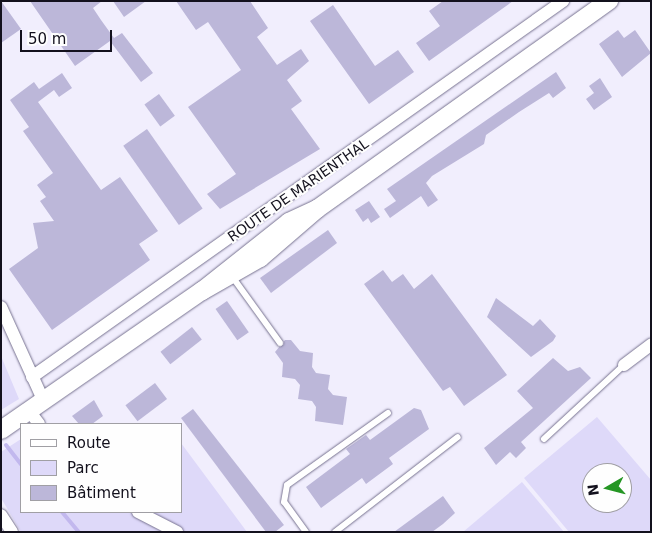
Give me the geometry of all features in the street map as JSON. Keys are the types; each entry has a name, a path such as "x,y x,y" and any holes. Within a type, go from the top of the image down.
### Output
{"street":[{"name":"ROUTE DE MARIENTHAL","path":"32,377 563,1"},
{"name":"ROUTE DE MARIENTHAL","path":"1,430 38,413 202,291 294,234 318,209 609,1"},
{"path":"1,307 32,377 38,413"},
{"path":"624,365 651,345"},
{"path":"140,513 176,532"},
{"path":"1,515 12,532"}],"lane":[{"path":"229,273 280,343"},
{"path":"544,439 624,365"},
{"path":"306,532 284,502 287,484 388,413"},
{"path":"335,532 458,437"}],"green space":[{"path":"1,356 19,399 1,410"},
{"path":"597,417 651,480 651,532 569,532 524,478"},
{"path":"20,440 20,513 182,513 182,444 247,532 21,532 1,498 1,452"},
{"path":"522,482 564,532 463,532"}],"building":[{"path":"1,1 21,29 1,43"},
{"path":"30,1 102,1 93,8 101,20 114,38 122,33 153,73 141,82 110,41 75,66"},
{"path":"113,1 146,1 124,17"},
{"path":"176,1 250,1 268,28 257,37 277,65 301,49 309,61 287,80 302,101 291,109 320,149 220,209 207,194 236,174 188,107 241,70 208,22 196,30"},
{"path":"443,1 513,1 429,61 416,43 440,26 429,11"},
{"path":"333,5 375,66 398,50 414,72 369,104 310,21"},
{"path":"618,30 624,38 635,30 651,53 622,77 599,44"},
{"path":"556,72 566,88 553,98 549,93 519,112 486,135 484,144 432,176 426,183 438,200 428,207 421,196 390,218 384,209 396,201 387,189"},
{"path":"62,73 72,88 59,97 54,90 38,102 101,190 120,177 158,231 139,244 150,260 52,330 9,269 38,248 33,223 54,221 40,201 46,197 37,185 53,173 23,131 29,127 10,100 34,82 39,89"},
{"path":"600,78 612,97 594,110 586,99 594,93 589,86"},
{"path":"159,94 175,116 160,126 144,105"},
{"path":"147,129 203,208 179,225 123,146"},
{"path":"369,201 380,217 371,223 368,218 363,222 355,210"},
{"path":"328,230 337,243 271,293 260,278"},
{"path":"383,270 392,282 403,274 414,289 432,274 507,375 464,406 450,387 443,391 364,284"},
{"path":"496,298 533,326 540,319 556,336 553,341 531,357 487,317"},
{"path":"227,301 249,332 237,340 216,309"},
{"path":"192,327 202,340 170,364 160,352"},
{"path":"285,340 291,340 300,351 313,353 312,367 316,373 330,375 328,389 333,395 347,397 343,425 315,421 316,407 312,401 298,399 300,385 295,379 282,377 283,363 275,352"},
{"path":"553,358 568,371 580,367 591,378 521,442 526,448 516,458 510,452 496,465 484,448 533,408 517,391"},
{"path":"155,383 167,399 137,421 125,405"},
{"path":"94,400 103,416 93,423 78,423 72,416"},
{"path":"414,408 421,410 429,429 389,458 393,464 366,484 362,478 321,508 306,487 350,454 346,449 366,435 370,440"},
{"path":"193,409 284,525 275,532 266,532 181,418"},
{"path":"443,496 455,513 443,524 432,532 394,532"}],"waterway":[{"path":"6,445 20,463"},
{"path":"63,513 79,532"}]}
